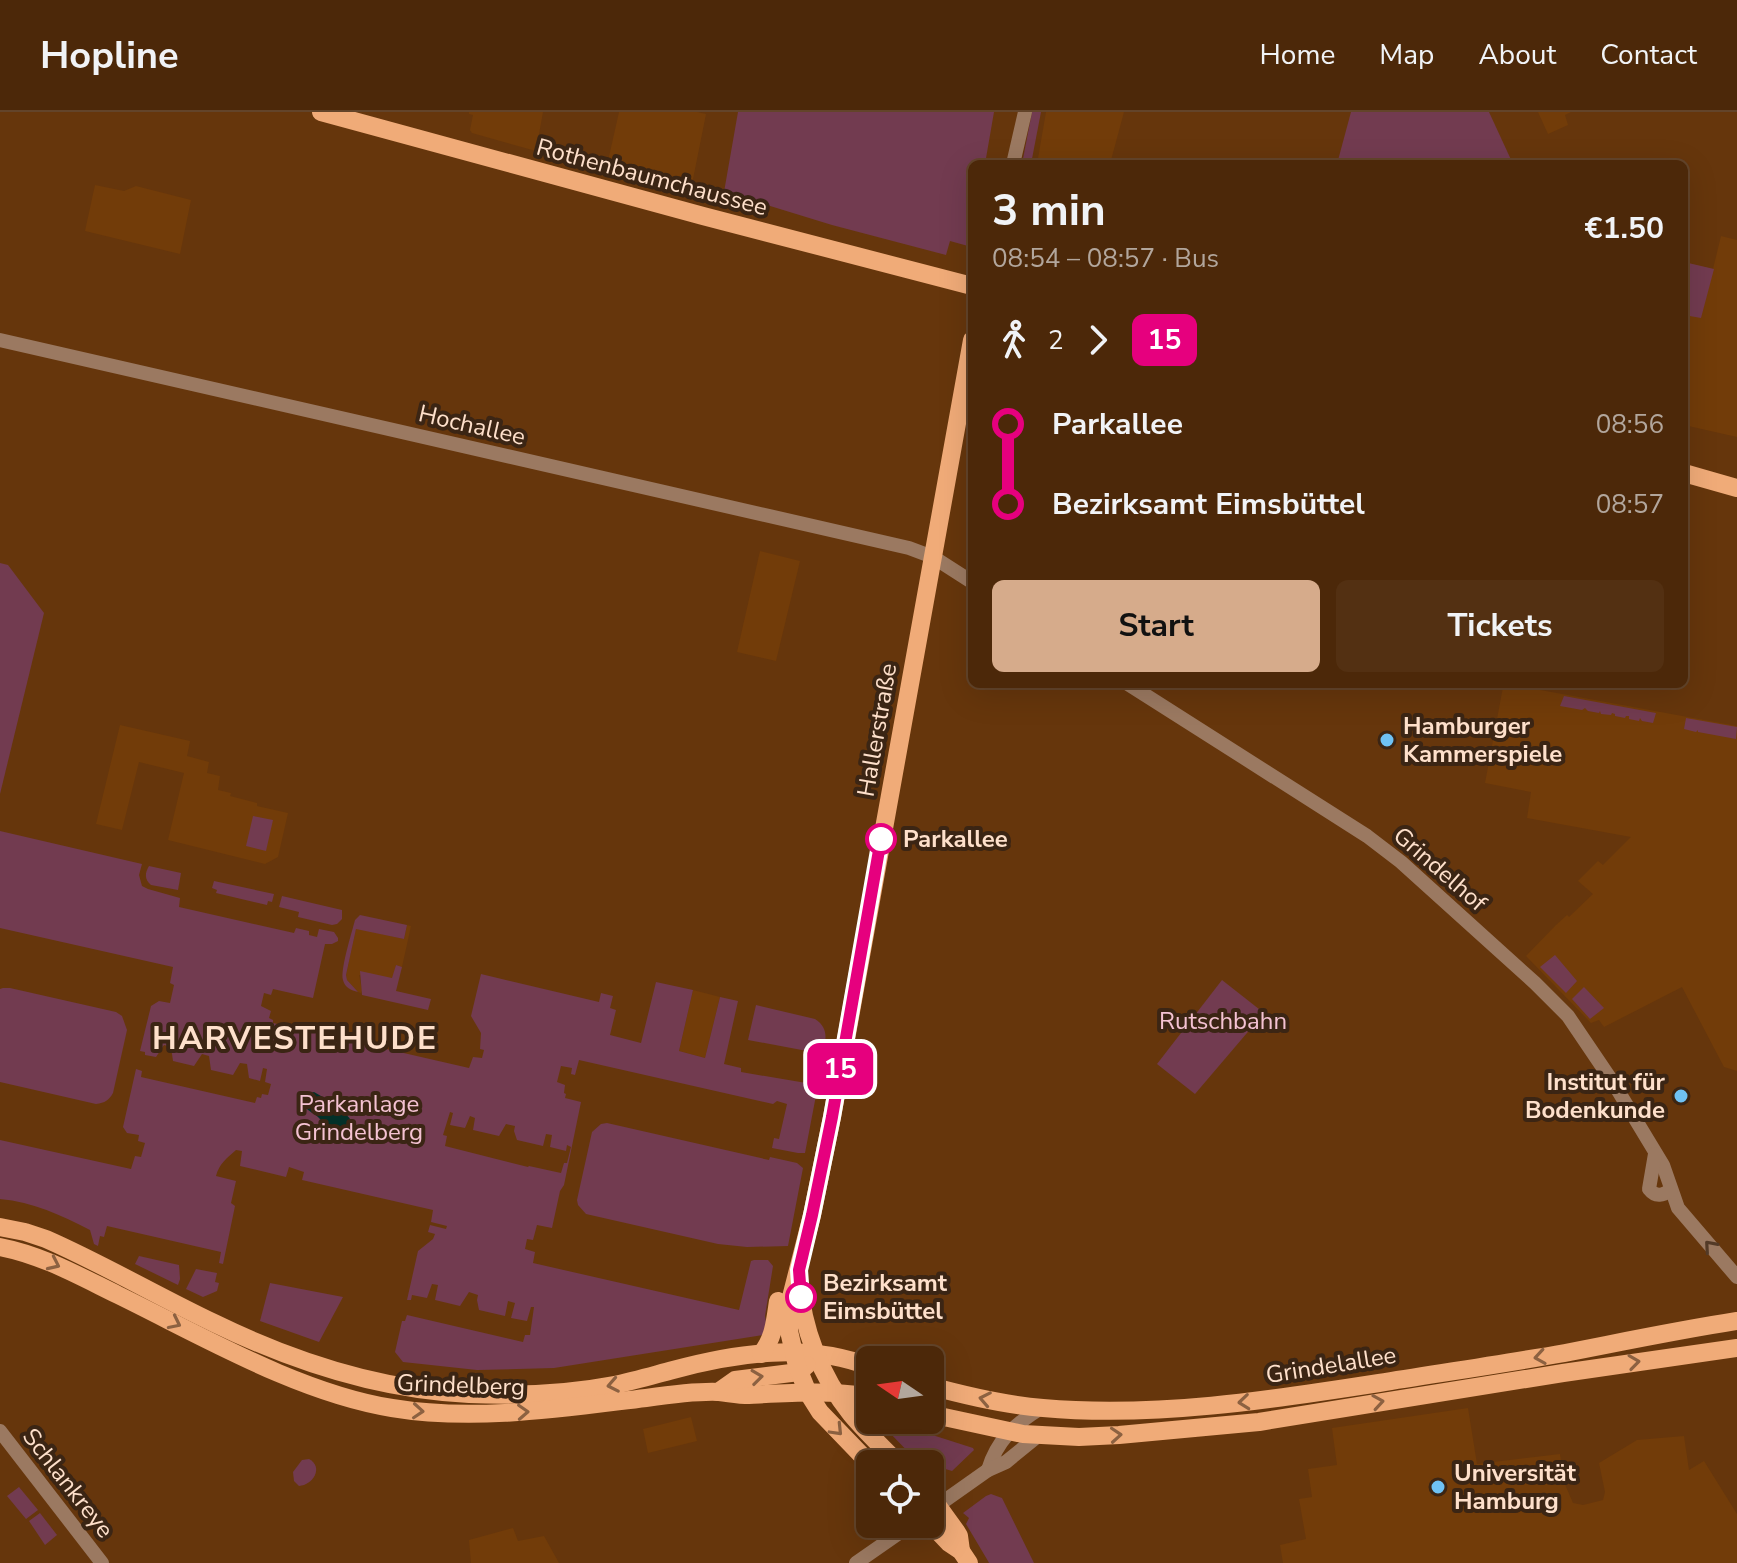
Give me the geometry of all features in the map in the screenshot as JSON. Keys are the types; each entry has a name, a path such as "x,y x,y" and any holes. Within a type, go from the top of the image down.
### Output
{"main road":[{"name":"Rothenbaumchaussee","path":"321,112 968,285"},
{"name":"Hallerstraße","path":"857,1450 820,1412 808,1393 793,1353 788,1313 832,1117 968,362"},
{"path":"1688,474 1737,488"},
{"name":"Grindelberg","path":"0,1227 46,1239 216,1324 279,1351 346,1374 405,1388 484,1394 566,1392 615,1385 709,1362 761,1354 793,1353"},
{"name":"Grindelberg","path":"0,1247 43,1259 295,1379 383,1407 508,1413 718,1392 736,1395 808,1393"},
{"name":"Hallerstraße","path":"799,1270 801,1297 815,1352 837,1393 886,1450"},
{"path":"761,1354 775,1326 782,1286 799,1270"},
{"name":"Grindelallee","path":"944,1389 991,1401 1041,1408 1189,1408 1277,1399 1737,1321"},
{"name":"Grindelallee","path":"944,1417 1039,1435 1119,1435 1259,1422 1737,1348"},
{"path":"718,1392 735,1380 799,1372 815,1352"},
{"path":"793,1353 815,1352 856,1362"},
{"path":"808,1393 856,1395"},
{"path":"944,1518 959,1536 965,1557"},
{"path":"944,1538 965,1557"}],"street":[{"path":"1014,160 1025,112"},
{"name":"Hochallee","path":"0,340 909,548 933,557 968,579"},
{"name":"Grindelhof","path":"1135,688 1356,829 1401,862 1535,983 1568,1016 1614,1084 1668,1174 1674,1202 1683,1216 1737,1277"},
{"name":"Grindelhof","path":"1659,1159 1649,1189 1660,1195 1671,1190"},
{"path":"988,1470 994,1452 1011,1432 1022,1420 1041,1408"},
{"name":"Schlankreye","path":"0,1431 102,1563"},
{"path":"944,1497 1006,1462 1039,1435"},
{"path":"856,1563 892,1538"}],"shaded area":[{"path":"469,112 543,112 536,151 472,133 473,115"},
{"path":"619,112 706,114 691,189 606,170"},
{"path":"1046,112 1124,112 1111,160 1038,160"},
{"path":"1538,112 1571,112 1565,115 1568,125 1548,134"},
{"path":"95,185 124,191 136,186 191,200 180,254 85,231"},
{"path":"1721,236 1737,240 1737,437 1688,426 1688,263 1713,269"},
{"path":"760,551 800,561 776,661 737,652"},
{"path":"1503,688 1530,688 1737,726 1737,1071 1724,1067 1682,987 1604,1027 1599,1020 1591,1023 1526,956 1593,894 1578,881 1598,861 1603,865 1631,837 1527,818 1531,792 1485,783"},
{"path":"120,725 190,741 187,756 209,762 207,773 220,776 218,790 257,803 257,806 288,813 278,857 265,864 168,840 184,773 139,762 122,830 96,824"},
{"path":"407,925 411,926 402,967 396,965 393,978 359,975 362,990 358,992 346,975 356,928 404,939"},
{"path":"693,990 720,997 705,1058 679,1051"},
{"name":"Universität Hamburg","path":"1468,1408 1477,1464 1560,1454 1564,1482 1573,1503 1583,1505 1603,1500 1605,1492 1599,1463 1637,1440 1684,1436 1689,1470 1704,1461 1737,1514 1737,1563 1283,1563 1280,1545 1306,1539 1299,1499 1312,1497 1308,1469 1337,1465 1332,1428"},
{"path":"691,1417 697,1441 648,1453 643,1429"},
{"path":"513,1528 518,1541 544,1536 559,1563 471,1563 469,1540"}],"green space":[{"path":"738,112 994,112 986,160 968,160 968,246 950,241 946,255 724,192"},
{"path":"1032,112 1041,112 1032,160 1023,160"},
{"path":"1351,112 1489,112 1511,160 1338,160"},
{"path":"1688,263 1714,269 1701,318 1688,316"},
{"path":"0,563 8,565 44,613 0,794"},
{"path":"1564,696 1656,713 1653,723 1612,713 1601,714 1600,711 1585,708 1560,706"},
{"path":"1686,718 1737,727 1736,739 1684,729"},
{"path":"253,816 273,820 266,851 246,846"},
{"name":"Parkanlage Grindelberg","path":"0,831 142,864 139,875 142,886 180,898 179,907 294,933 296,928 317,937 319,929 334,932 338,941 325,944 313,998 273,989 271,995 264,993 261,1006 271,1011 269,1018 273,1023 469,1068 473,1057 482,1058 484,1050 480,1049 481,1033 471,1016 481,974 599,1002 601,993 613,996 610,1008 616,1010 610,1035 641,1043 656,982 693,990 679,1051 705,1058 720,997 738,1001 724,1064 741,1068 741,1072 818,1085 805,1153 772,1148 774,1138 779,1139 787,1104 777,1101 773,1104 579,1060 575,1075 571,1074 572,1068 561,1066 557,1082 565,1085 565,1098 581,1102 564,1185 552,1228 537,1225 533,1240 527,1239 525,1249 535,1252 533,1263 739,1310 751,1261 768,1260 773,1266 763,1335 554,1368 477,1370 403,1362 395,1352 402,1321 407,1315 523,1342 525,1335 530,1335 534,1307 531,1307 527,1321 511,1318 515,1303 508,1301 505,1316 479,1310 478,1295 469,1292 460,1306 435,1300 438,1285 432,1284 427,1298 412,1295 411,1300 407,1300 418,1251 435,1234 428,1232 430,1225 446,1229 447,1226 431,1222 433,1210 302,1180 304,1172 289,1167 286,1177 240,1166 242,1151 236,1150 221,1165 216,1176 236,1181 231,1203 235,1206 223,1264 219,1263 221,1252 107,1226 98,1246 94,1244 90,1230 68,1219 35,1206 0,1199 0,1140 131,1169 135,1156 141,1157 145,1143 138,1141 139,1135 127,1133 123,1127 136,1069 142,1071 141,1077 255,1103 257,1097 268,1095 271,1084 265,1082 267,1069 263,1068 260,1081 249,1078 247,1064 240,1063 233,1075 211,1070 209,1056 202,1054 194,1066 173,1061 171,1047 164,1045 156,1057 140,1051 151,1006 159,1001 170,1003 174,985 170,983 173,967 0,928","holes":["450,1112 453,1113 450,1125 465,1128 470,1116 475,1118 473,1130 499,1136 506,1124 515,1126 517,1140 543,1146 546,1134 552,1135 550,1147 566,1151 567,1145 571,1147 567,1163 564,1163 561,1173 445,1146 447,1136 443,1135"]},
{"path":"149,866 181,873 178,890 151,885 146,876"},
{"path":"214,881 274,894 272,902 268,901 267,905 216,893 217,890 212,888"},
{"path":"282,896 342,910 342,919 332,925 298,917 299,912 279,907"},
{"path":"360,915 407,925 404,939 356,929 346,975 358,992 347,987 343,975 355,920"},
{"path":"1555,955 1577,981 1566,993 1540,967"},
{"path":"396,965 402,967 396,991 431,999 428,1010 362,995 360,971 392,978"},
{"name":"Rutschbahn","path":"1222,980 1264,1013 1195,1094 1157,1064"},
{"path":"1584,987 1604,1008 1590,1019 1572,999"},
{"path":"0,989 116,1012 122,1016 127,1030 113,1093 108,1099 96,1104 0,1082"},
{"path":"756,1005 815,1019 824,1030 823,1054 748,1040"},
{"path":"607,1123 769,1160 770,1157 797,1163 803,1168 788,1246 718,1244 586,1214 577,1200 592,1132"},
{"path":"139,1256 179,1265 178,1285 135,1264"},
{"path":"196,1269 217,1273 217,1291 203,1297 186,1289"},
{"path":"270,1283 343,1297 319,1342 260,1321"},
{"path":"891,1434 929,1434 974,1450 952,1471 944,1469 944,1450 906,1450"},
{"path":"309,1459 316,1466 315,1475 299,1486 294,1481 293,1472 302,1460"},
{"path":"19,1487 38,1510 26,1519 7,1496"},
{"path":"991,1494 1002,1498 1034,1563 989,1563 966,1524 969,1518 963,1513"},
{"path":"40,1513 57,1535 45,1545 29,1521"}],"water":[{"path":"314,1092 349,1118 354,1129 347,1138 330,1141 321,1120 304,1106 308,1094"}],"bus line":[{"name":"15","path":"801,1297 799,1270 832,1117 881,839"}],"place":[{"name":"Hamburger Kammerspiele","path":"1387,740"},
{"name":"Parkallee","path":"881,839"},
{"name":"Institut für Bodenkunde","path":"1681,1096"},
{"name":"Bezirksamt Eimsbüttel","path":"801,1297"},
{"name":"Universität Hamburg","path":"1438,1487"}],"district":[{"name":"HARVESTEHUDE","path":"295,1038"}]}
